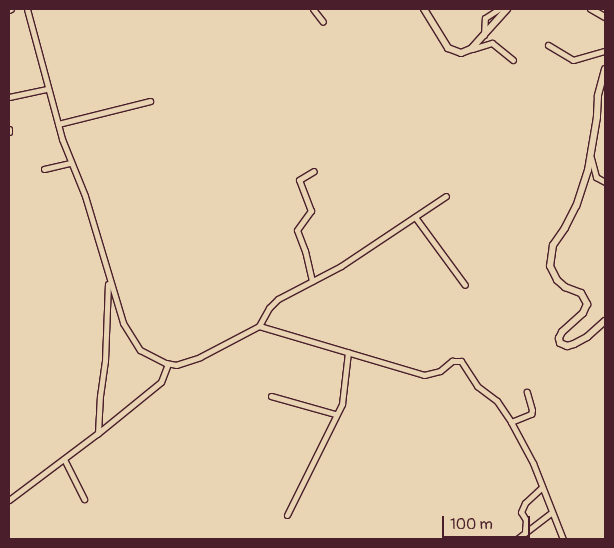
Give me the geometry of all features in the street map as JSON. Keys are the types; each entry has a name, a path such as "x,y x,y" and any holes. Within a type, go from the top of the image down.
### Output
{"street":[{"path":"27,9 47,88 70,163 85,196 108,278 130,338 140,350 168,364 176,365 200,357 259,326 269,308 278,299 341,266 446,196"},
{"path":"314,9 323,22"},
{"path":"424,9 448,48 460,52 492,43 513,60"},
{"path":"484,35 485,18 499,9"},
{"path":"472,49 507,9"},
{"path":"591,9 605,17"},
{"path":"548,45 573,60 605,51"},
{"path":"605,70 599,88 588,170 576,206 550,253 550,266 557,280 565,287 581,293 587,304 583,313 562,332 558,341 567,346 574,344 587,337 605,321"},
{"path":"9,97 47,88"},
{"path":"58,124 150,101"},
{"path":"590,152 595,175 605,182"},
{"path":"44,169 70,163"},
{"path":"312,281 305,251 297,230 311,211 299,180 314,171"},
{"path":"415,217 465,285"},
{"path":"97,434 105,361 108,278"},
{"path":"259,326 424,375 440,371 452,360 461,361 477,386 497,401 512,422 542,487 562,539"},
{"path":"287,516 315,461 335,414 342,404 348,352"},
{"path":"9,500 64,460 161,382 168,364"},
{"path":"512,422 530,414 532,410 527,392"},
{"path":"271,396 335,414"},
{"path":"64,460 84,499"},
{"path":"525,531 526,520 521,512 525,503 542,487"},
{"path":"517,539 552,512"}]}
